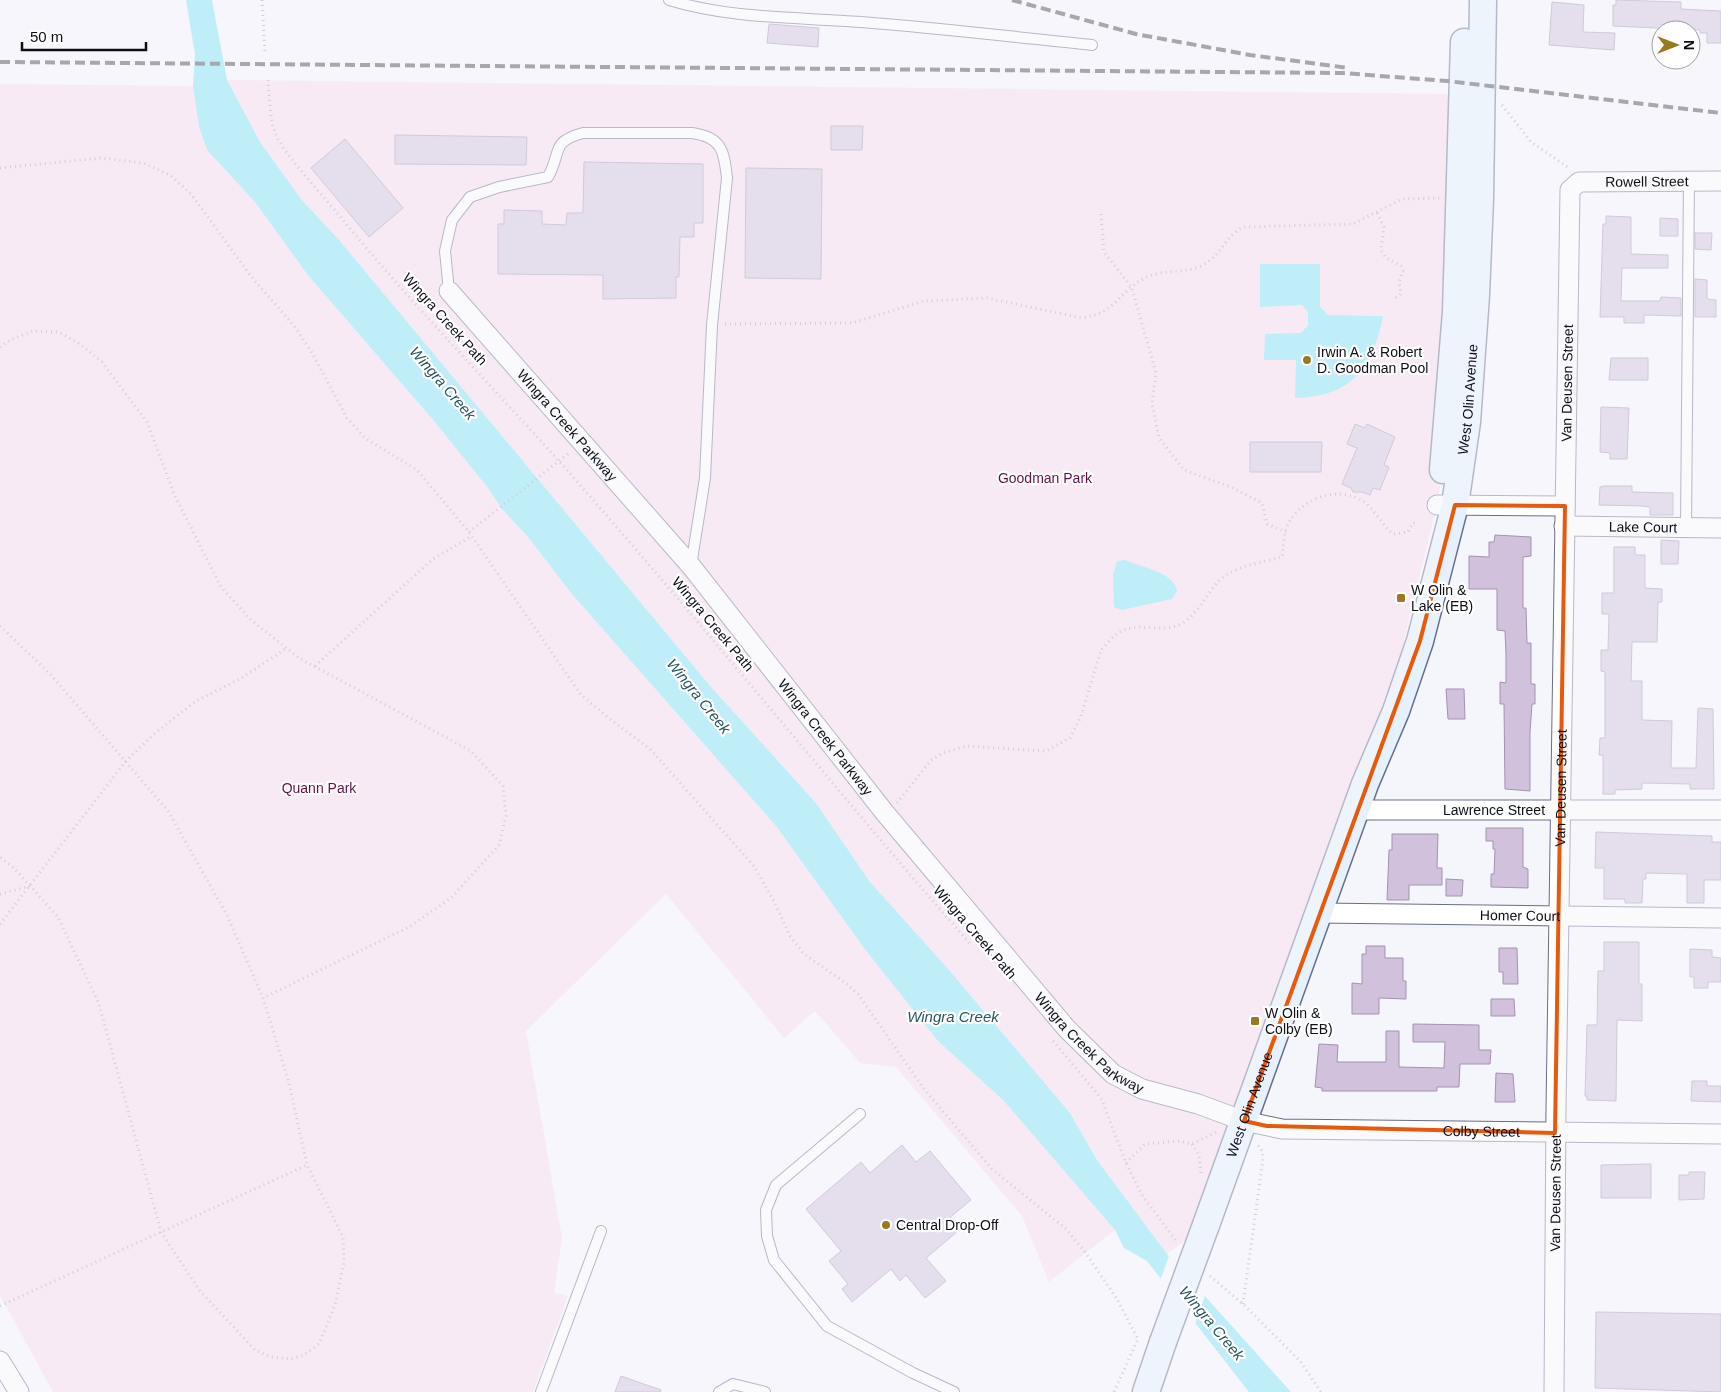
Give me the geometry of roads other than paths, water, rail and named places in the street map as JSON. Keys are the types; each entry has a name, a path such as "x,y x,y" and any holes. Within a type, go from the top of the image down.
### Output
{"street":[{"name":"West Olin Avenue","path":"1446,505 1444,464 1456,312 1464,0"},
{"name":"West Olin Avenue","path":"1146,1392 1365,784 1414,607 1446,505 1467,422 1476,294 1480,199 1483,0"},
{"name":"Rowell Street","path":"1579,184 1689,180 1721,181"},
{"name":"Van Deusen Street","path":"1554,1392 1555,1132 1564,526 1569,377 1569,202 1570,190 1579,184"},
{"name":"Wingra Creek Parkway","path":"449,291 691,566 885,813 1067,1029 1114,1074 1142,1089 1198,1104 1244,1121"},
{"path":"1446,505 1565,506"},
{"name":"Lake Court","path":"1564,526 1721,528"},
{"name":"Lawrence Street","path":"1356,810 1721,810"},
{"name":"Homer Court","path":"1320,913 1559,918 1721,918"},
{"name":"Colby Street","path":"1244,1121 1282,1129 1721,1134"},
{"path":"0,1361 19,1392"}],"lane":[{"path":"669,0 700,10 735,15 915,26 1092,45"},
{"path":"449,291 445,251 452,220 470,197 499,187 548,177 555,163 558,146 567,137 582,133 692,133 706,135 719,144 725,159 727,178 712,325 705,478 691,566"},
{"path":"1686,527 1689,180"},
{"path":"860,1114 776,1185 766,1210 767,1236 774,1260 827,1326 913,1374 954,1392"},
{"path":"541,1392 601,1231"},
{"path":"720,1392 733,1384 765,1392"}],"water":[{"name":"Wingra Creek","path":"186,0 212,0 227,80 260,142 301,199 339,240 711,687 816,803 870,882 948,969 1070,1113 1097,1160 1167,1254 1291,1392 1249,1392 1147,1261 1124,1248 1115,1230 1003,1100 938,1041 867,952 776,826 571,593 528,537 502,509 488,488 434,421 307,274 255,202 207,150 199,127 193,86 195,54"},
{"path":"1260,264 1320,264 1320,307 1328,315 1383,316 1373,351 1366,365 1357,376 1331,392 1295,398 1296,360 1264,360 1265,334 1300,333 1308,326 1308,312 1302,305 1260,307"},
{"path":"1125,560 1156,571 1170,579 1175,584 1177,591 1172,599 1122,610 1114,607 1113,575 1117,561"}],"railway":[{"path":"1012,0 1136,34 1250,55 1349,68"},
{"path":"0,62 1342,73 1447,81 1721,113"}],"place":[{"name":"Irwin A. & Robert D. Goodman Pool","path":"1307,360"},
{"name":"W Olin & Lake (EB)","path":"1401,598"},
{"name":"W Olin & Colby (EB)","path":"1255,1021"},
{"name":"Central Drop-Off","path":"886,1225"}],"park label":[{"name":"Goodman Park","path":"1045,478"},
{"name":"Quann Park","path":"319,788"}]}
